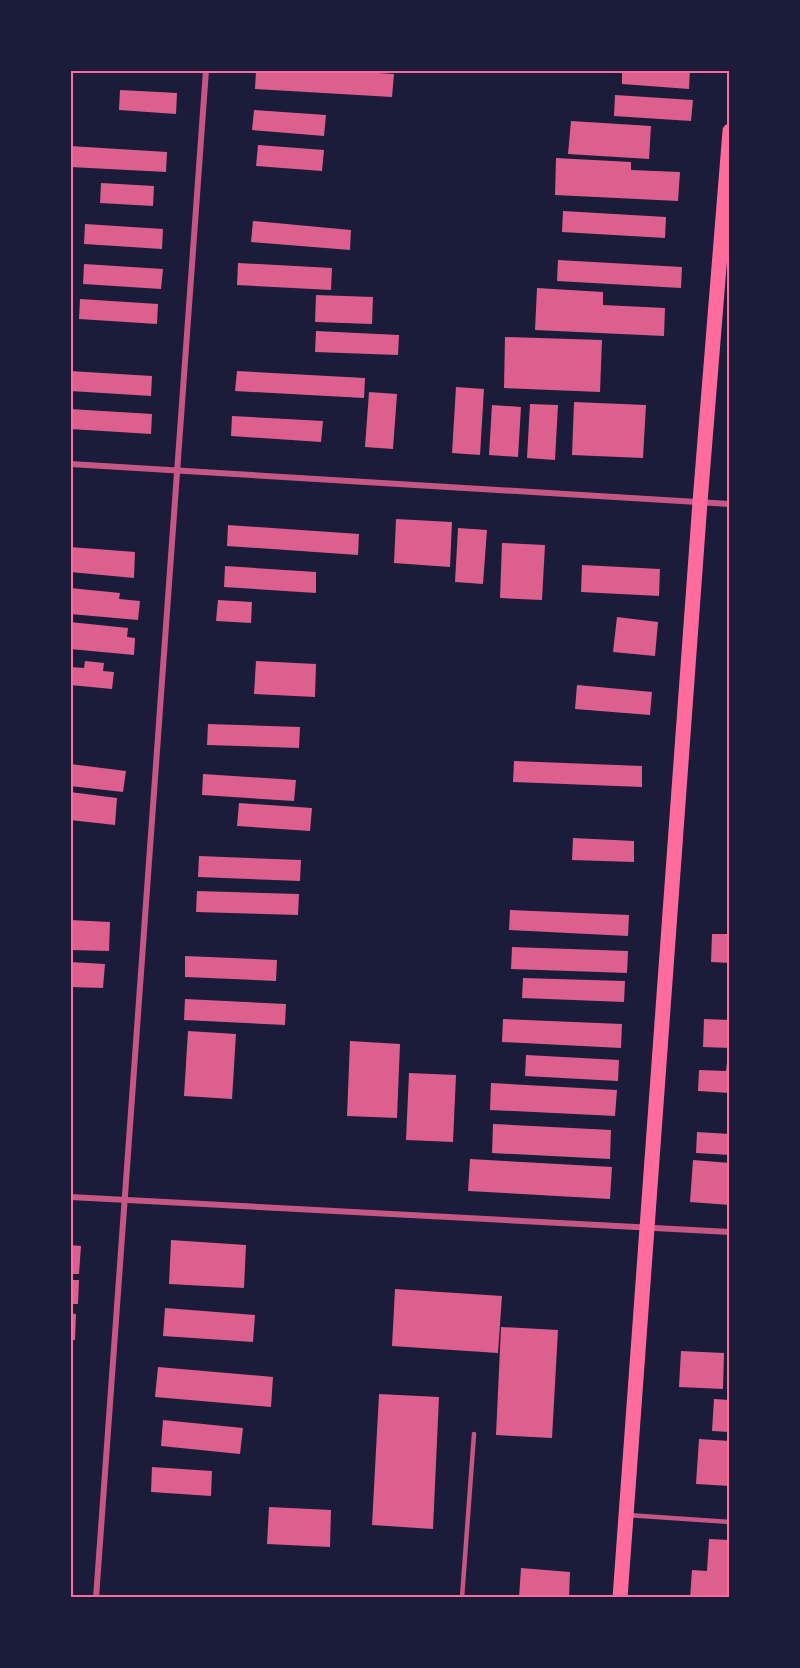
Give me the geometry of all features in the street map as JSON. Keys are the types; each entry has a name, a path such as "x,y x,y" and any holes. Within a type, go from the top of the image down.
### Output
{"main road":[{"path":"620,1598 729,131"}],"street":[{"path":"96,1598 206,70"},
{"path":"70,464 729,504"},
{"path":"70,1197 729,1232"}],"lane":[{"path":"462,1598 474,1434"},
{"path":"626,1515 729,1522"}],"building":[{"path":"256,70 331,70 394,74 392,97 255,89"},
{"path":"622,70 690,70 689,89 622,84"},
{"path":"120,90 177,93 176,114 119,110"},
{"path":"615,95 693,100 691,121 614,116"},
{"path":"254,110 326,115 324,136 252,130"},
{"path":"571,121 651,126 649,159 568,154"},
{"path":"258,145 324,150 322,171 256,166"},
{"path":"70,146 167,152 166,172 70,167"},
{"path":"556,158 631,162 631,170 680,172 678,201 555,195"},
{"path":"101,183 154,186 153,206 100,203"},
{"path":"563,211 666,217 665,238 562,232"},
{"path":"253,221 351,230 350,250 251,242"},
{"path":"85,224 163,229 162,249 84,244"},
{"path":"558,260 682,267 681,288 557,281"},
{"path":"238,263 332,268 331,290 237,285"},
{"path":"84,264 163,269 161,289 83,284"},
{"path":"537,288 603,292 603,305 665,308 664,336 535,330"},
{"path":"316,295 373,297 372,324 315,322"},
{"path":"80,299 158,304 157,324 79,319"},
{"path":"316,331 399,335 398,355 315,352"},
{"path":"505,337 602,340 600,392 504,388"},
{"path":"70,371 152,376 151,396 70,391"},
{"path":"237,371 365,378 364,398 235,391"},
{"path":"456,387 484,389 480,455 452,453"},
{"path":"369,392 397,394 393,449 365,447"},
{"path":"574,402 646,405 643,458 572,455"},
{"path":"530,404 558,405 555,460 527,458"},
{"path":"492,405 521,407 518,457 489,455"},
{"path":"70,409 152,414 151,434 70,429"},
{"path":"232,416 323,421 321,442 231,436"},
{"path":"396,519 452,522 450,567 394,563"},
{"path":"228,525 359,534 358,555 227,546"},
{"path":"458,528 487,530 483,584 455,582"},
{"path":"502,543 545,545 542,600 500,598"},
{"path":"70,547 135,552 134,578 70,572"},
{"path":"582,565 660,569 659,596 581,592"},
{"path":"225,566 316,572 316,593 224,587"},
{"path":"70,588 120,593 119,599 140,601 138,620 70,614"},
{"path":"218,600 252,602 251,623 216,621"},
{"path":"617,617 658,622 655,656 613,652"},
{"path":"70,622 128,628 127,637 135,638 134,655 70,649"},
{"path":"85,661 104,663 103,671 114,672 112,689 70,685 70,667 84,668"},
{"path":"256,661 316,664 315,697 254,694"},
{"path":"577,685 652,692 650,715 575,709"},
{"path":"208,724 300,727 299,748 207,745"},
{"path":"514,761 642,766 642,787 513,782"},
{"path":"70,764 126,771 123,792 70,786"},
{"path":"203,774 296,780 294,801 202,795"},
{"path":"70,792 117,798 115,825 70,820"},
{"path":"239,803 312,808 310,831 237,826"},
{"path":"573,838 634,841 634,862 572,860"},
{"path":"199,856 301,860 300,881 198,877"},
{"path":"197,891 299,894 298,915 196,912"},
{"path":"510,910 629,915 628,936 509,930"},
{"path":"70,920 110,922 109,951 70,950"},
{"path":"712,934 730,934 730,963 711,962"},
{"path":"512,947 628,951 627,973 511,969"},
{"path":"185,956 277,960 276,981 185,977"},
{"path":"70,962 105,964 103,988 70,987"},
{"path":"523,978 625,981 624,1002 522,998"},
{"path":"185,999 286,1004 285,1025 184,1020"},
{"path":"503,1019 622,1024 621,1048 502,1042"},
{"path":"704,1019 730,1020 730,1048 703,1047"},
{"path":"188,1031 236,1034 232,1099 184,1096"},
{"path":"350,1041 400,1044 397,1118 347,1116"},
{"path":"526,1055 619,1060 618,1081 525,1076"},
{"path":"727,1062 730,1062 730,1093 698,1091 699,1070 726,1071"},
{"path":"409,1073 456,1075 453,1142 406,1140"},
{"path":"491,1083 617,1090 615,1116 490,1110"},
{"path":"493,1124 611,1130 610,1159 492,1153"},
{"path":"697,1132 730,1134 730,1155 696,1153"},
{"path":"470,1159 612,1167 610,1199 468,1191"},
{"path":"693,1160 730,1163 730,1205 690,1202"},
{"path":"171,1240 246,1245 244,1288 169,1284"},
{"path":"70,1245 81,1246 79,1274 70,1274"},
{"path":"70,1280 79,1280 78,1304 70,1304"},
{"path":"395,1289 502,1296 498,1353 392,1346"},
{"path":"165,1308 255,1315 253,1342 163,1336"},
{"path":"70,1313 76,1314 75,1340 70,1340"},
{"path":"501,1327 558,1330 552,1438 496,1435"},
{"path":"681,1351 724,1353 723,1389 679,1387"},
{"path":"158,1367 273,1377 271,1407 155,1397"},
{"path":"379,1394 439,1397 433,1529 372,1525"},
{"path":"714,1399 730,1400 730,1432 712,1431"},
{"path":"163,1420 243,1428 240,1454 161,1446"},
{"path":"699,1439 730,1441 730,1486 696,1484"},
{"path":"152,1467 212,1471 211,1496 151,1492"},
{"path":"269,1507 331,1510 330,1547 267,1544"},
{"path":"709,1539 730,1540 730,1598 690,1598 692,1570 707,1571"},
{"path":"521,1568 570,1572 569,1598 519,1598"}]}
